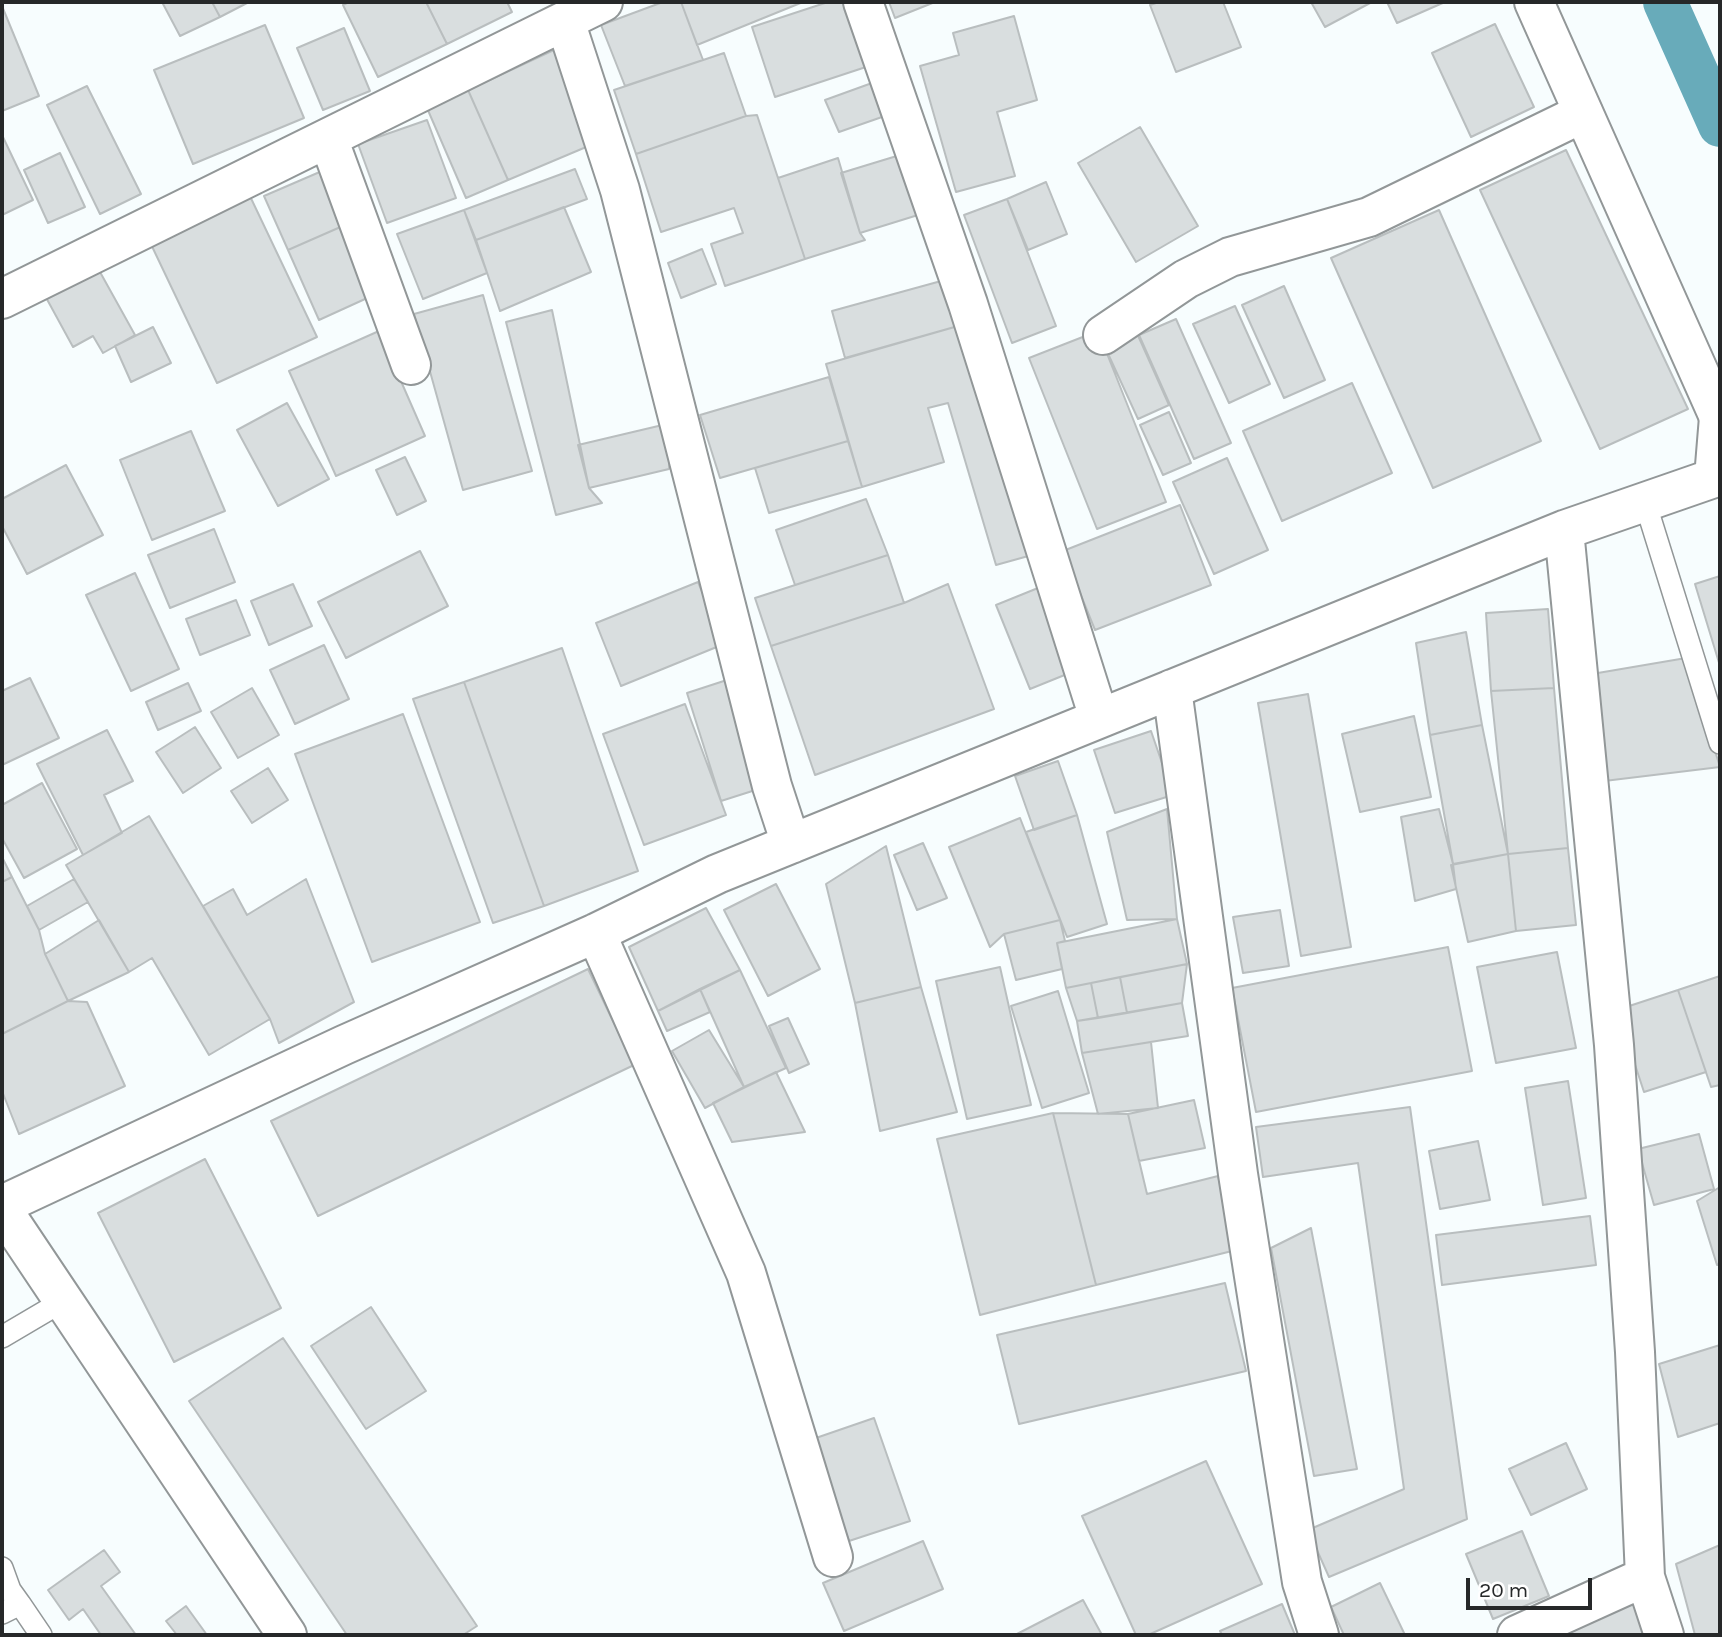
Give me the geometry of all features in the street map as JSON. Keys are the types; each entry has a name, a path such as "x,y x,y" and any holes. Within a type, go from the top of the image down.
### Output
{"street":[{"path":"2,299 603,2"},
{"path":"863,2 968,304 1099,718"},
{"path":"287,1635 2,1207 344,1045 596,933 717,874 1564,530 1717,477 1719,417 1534,2"},
{"path":"565,21 620,190 772,786 792,844"},
{"path":"1103,335 1186,279 1230,257 1369,217 1583,113"},
{"path":"328,138 411,365"},
{"path":"1564,530 1614,1045 1635,1352 1645,1577 1664,1635"},
{"path":"1172,689 1246,1228 1302,1582 1319,1635"},
{"path":"596,933 746,1273 833,1557"},
{"path":"1517,1635 1645,1577"}],"lane":[{"path":"1645,502 1720,743"},
{"path":"2,1337 63,1301"},
{"path":"2,1568 10,1590 11,1608 41,1635"}],"building":[{"path":"162,2 212,2 220,17 180,36"},
{"path":"212,2 249,2 220,17"},
{"path":"349,2 426,2 447,44 378,77 343,5"},
{"path":"426,2 507,2 512,12 447,44"},
{"path":"663,2 681,2 703,60 625,86 601,25"},
{"path":"681,2 803,2 697,45"},
{"path":"828,2 851,2 872,65 775,97 752,27"},
{"path":"889,2 935,2 895,18"},
{"path":"1159,2 1223,2 1241,47 1176,72 1150,5"},
{"path":"1311,2 1372,2 1325,27"},
{"path":"1387,2 1445,2 1397,23"},
{"path":"2,6 39,96 2,111"},
{"path":"1014,16 1037,100 997,112 1015,176 956,192 920,66 959,55 953,33"},
{"path":"1495,24 1534,107 1471,137 1432,53"},
{"path":"265,25 304,118 193,164 154,70"},
{"path":"344,28 370,91 323,110 297,48"},
{"path":"556,49 598,142 508,180 468,90"},
{"path":"724,53 746,116 636,154 614,90"},
{"path":"872,83 882,117 839,132 825,100"},
{"path":"87,86 141,194 100,214 47,105"},
{"path":"468,90 508,180 466,198 427,108"},
{"path":"757,115 805,259 725,286 711,244 743,233 734,208 661,232 636,154 746,116"},
{"path":"427,120 456,198 387,223 358,144"},
{"path":"1140,127 1198,226 1136,262 1078,163"},
{"path":"2,135 33,200 2,215"},
{"path":"1566,150 1688,409 1600,449 1480,190"},
{"path":"60,153 85,207 48,223 24,170"},
{"path":"900,155 918,215 860,233 841,173"},
{"path":"838,158 860,233 865,240 805,259 778,178"},
{"path":"575,169 587,199 476,240 464,210"},
{"path":"322,171 345,225 288,250 264,196"},
{"path":"1046,182 1067,234 1028,250 1007,199"},
{"path":"248,192 317,337 217,383 148,238"},
{"path":"1007,199 1056,326 1012,343 964,215"},
{"path":"564,207 591,272 500,311 476,240"},
{"path":"464,210 487,273 423,299 397,234"},
{"path":"1439,210 1541,441 1433,488 1331,258"},
{"path":"345,225 376,294 319,320 288,250"},
{"path":"702,249 716,284 681,298 668,263"},
{"path":"95,263 135,335 103,353 93,336 73,347 43,292"},
{"path":"952,278 965,324 845,358 832,311"},
{"path":"1284,286 1325,380 1284,398 1242,305"},
{"path":"483,295 532,471 463,490 414,314"},
{"path":"1235,306 1270,384 1229,403 1193,324"},
{"path":"552,310 589,488 602,503 556,515 506,322"},
{"path":"1176,319 1231,443 1194,459 1139,335"},
{"path":"965,324 1032,555 996,565 948,403 928,408 944,462 862,487 826,364"},
{"path":"153,327 171,363 131,382 115,346"},
{"path":"379,331 425,436 336,476 289,371"},
{"path":"1098,331 1166,502 1097,529 1029,358"},
{"path":"1136,331 1169,405 1138,419 1104,345"},
{"path":"829,377 848,441 720,478 700,415"},
{"path":"1352,383 1392,473 1282,521 1243,431"},
{"path":"287,403 329,479 278,506 237,430"},
{"path":"1169,412 1191,463 1163,475 1140,425"},
{"path":"671,423 669,469 589,488 578,445"},
{"path":"191,431 225,511 152,540 120,460"},
{"path":"848,441 862,487 769,513 755,468"},
{"path":"405,457 426,501 397,515 376,470"},
{"path":"1227,458 1268,550 1214,574 1173,482"},
{"path":"66,465 103,535 27,574 2,526 2,499"},
{"path":"866,499 888,555 795,585 776,530"},
{"path":"1180,505 1211,585 1095,630 1063,551"},
{"path":"214,529 235,582 170,608 148,555"},
{"path":"420,551 448,606 346,658 318,602"},
{"path":"888,555 904,603 771,646 755,598"},
{"path":"135,573 179,669 131,691 86,595"},
{"path":"1720,576 1720,666 1695,584"},
{"path":"698,582 724,644 621,686 596,623"},
{"path":"293,584 312,626 269,645 251,601"},
{"path":"948,584 994,709 815,775 771,646 904,603"},
{"path":"1038,588 1072,672 1030,689 996,605"},
{"path":"236,600 250,635 200,655 186,619"},
{"path":"1548,609 1554,688 1491,691 1486,613"},
{"path":"1466,632 1482,725 1430,735 1416,643"},
{"path":"324,645 349,699 295,724 270,670"},
{"path":"562,648 638,871 544,906 464,682"},
{"path":"1686,658 1720,767 1596,782 1592,674"},
{"path":"30,678 59,738 2,765 2,691"},
{"path":"733,678 768,786 721,801 687,693"},
{"path":"464,682 544,906 493,923 413,699"},
{"path":"188,683 201,711 158,730 146,702"},
{"path":"252,688 279,735 238,758 211,712"},
{"path":"1554,688 1568,848 1508,854 1491,691"},
{"path":"1308,694 1351,947 1301,956 1258,703"},
{"path":"685,704 726,815 644,845 603,734"},
{"path":"403,714 480,922 372,962 295,754"},
{"path":"1414,716 1431,797 1360,812 1342,734"},
{"path":"1482,725 1508,854 1453,864 1430,735"},
{"path":"195,727 221,768 183,793 156,752"},
{"path":"107,730 133,781 104,795 122,833 83,855 37,764"},
{"path":"1151,731 1173,795 1115,813 1094,750"},
{"path":"1058,761 1077,815 1034,830 1015,776"},
{"path":"268,768 288,800 252,823 231,791"},
{"path":"42,783 77,849 24,878 2,838 2,805"},
{"path":"1167,809 1177,919 1127,920 1107,832"},
{"path":"1439,809 1453,864 1456,889 1415,901 1401,817"},
{"path":"1077,815 1107,924 1067,937 1026,832"},
{"path":"149,816 270,1019 209,1055 152,958 129,972 66,865"},
{"path":"1020,818 1060,920 1004,934 990,947 949,847"},
{"path":"923,843 947,898 917,910 894,855"},
{"path":"886,846 921,987 855,1003 826,884"},
{"path":"1568,848 1576,925 1516,931 1508,854"},
{"path":"1508,854 1516,931 1468,942 1451,865"},
{"path":"2,857 12,877 2,882"},
{"path":"12,877 39,930 45,954 68,1001 2,1034 2,882"},
{"path":"74,879 88,902 39,930 27,906"},
{"path":"306,879 354,1002 279,1043 270,1019 203,906 233,889 247,915"},
{"path":"776,884 820,969 768,996 724,910"},
{"path":"706,908 740,970 658,1011 629,947"},
{"path":"1280,910 1289,966 1243,973 1233,917"},
{"path":"1177,919 1187,964 1066,988 1057,943"},
{"path":"99,920 129,972 68,1001 45,954"},
{"path":"1060,920 1065,941 1057,943 1062,969 1016,980 1004,934"},
{"path":"1448,947 1472,1071 1256,1112 1232,988"},
{"path":"1557,952 1576,1048 1496,1063 1477,967"},
{"path":"1187,964 1182,1003 1127,1013 1120,977"},
{"path":"1000,967 1031,1105 967,1119 936,981"},
{"path":"588,969 634,1065 318,1216 271,1121"},
{"path":"740,970 786,1068 744,1087 700,989"},
{"path":"1720,976 1720,1085 1711,1087 1678,990"},
{"path":"1120,977 1127,1013 1098,1018 1091,983"},
{"path":"1091,983 1098,1018 1077,1021 1066,988"},
{"path":"921,987 957,1112 880,1131 855,1003"},
{"path":"700,989 710,1012 667,1031 658,1011"},
{"path":"1678,990 1706,1072 1644,1092 1617,1010"},
{"path":"1058,991 1089,1093 1042,1108 1011,1006"},
{"path":"68,1001 87,1002 125,1086 19,1134 2,1091 2,1034"},
{"path":"1182,1003 1188,1036 1082,1053 1077,1021"},
{"path":"788,1018 809,1064 789,1073 769,1026"},
{"path":"709,1030 744,1087 705,1108 672,1051"},
{"path":"1151,1042 1158,1108 1098,1114 1082,1053"},
{"path":"776,1072 805,1132 732,1142 713,1103"},
{"path":"1568,1081 1586,1198 1543,1205 1525,1088"},
{"path":"1194,1100 1205,1148 1139,1161 1128,1114"},
{"path":"1410,1107 1467,1519 1329,1577 1308,1530 1404,1489 1358,1163 1263,1177 1256,1127"},
{"path":"1053,1113 1096,1285 980,1315 937,1139"},
{"path":"1053,1113 1128,1114 1147,1194 1218,1176 1236,1250 1096,1285"},
{"path":"1699,1134 1714,1189 1654,1205 1638,1149"},
{"path":"1478,1141 1490,1200 1440,1209 1429,1151"},
{"path":"205,1159 281,1308 174,1362 98,1213"},
{"path":"1720,1187 1720,1264 1717,1265 1697,1201"},
{"path":"1590,1216 1596,1265 1442,1285 1436,1235"},
{"path":"1311,1228 1357,1469 1314,1476 1271,1248"},
{"path":"1225,1283 1246,1371 1019,1424 997,1335"},
{"path":"371,1307 426,1391 366,1429 311,1346"},
{"path":"283,1338 477,1626 463,1635 347,1635 189,1401"},
{"path":"1720,1345 1720,1423 1678,1437 1659,1364"},
{"path":"874,1418 910,1521 849,1541 813,1439"},
{"path":"1566,1443 1587,1489 1531,1515 1509,1469"},
{"path":"1206,1461 1262,1584 1148,1635 1136,1635 1082,1516"},
{"path":"1522,1531 1549,1596 1493,1619 1466,1554"},
{"path":"923,1541 943,1589 844,1631 823,1583"},
{"path":"1720,1545 1720,1635 1695,1635 1676,1564"},
{"path":"104,1550 120,1572 101,1586 136,1635 101,1635 83,1609 69,1620 48,1590"},
{"path":"1380,1583 1405,1635 1344,1635 1331,1607"},
{"path":"1632,1599 1645,1635 1571,1635 1567,1625"},
{"path":"1083,1600 1102,1635 1015,1635"},
{"path":"1282,1604 1295,1635 1222,1635 1220,1631"},
{"path":"186,1606 207,1635 177,1635 166,1621"}],"waterway":[{"path":"1665,2 1720,125"}]}
